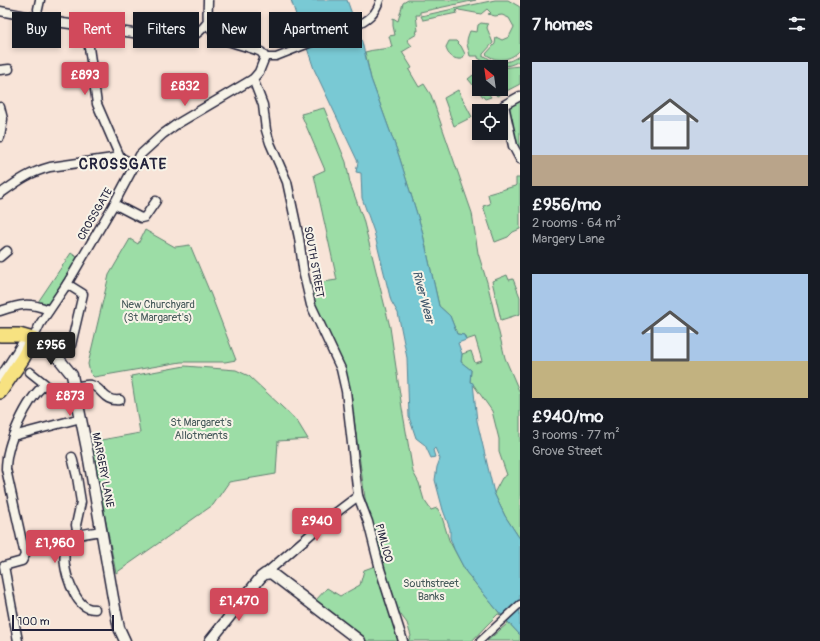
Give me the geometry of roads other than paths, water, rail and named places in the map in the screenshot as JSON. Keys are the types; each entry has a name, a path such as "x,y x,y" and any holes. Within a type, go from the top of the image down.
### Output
{"highway":[{"path":"0,336 27,337 23,358 0,392"}],"street":[{"path":"38,10 40,0"},
{"path":"208,0 208,12"},
{"path":"254,48 261,52 265,58 276,57 302,48 355,26 370,18 376,10 380,0"},
{"path":"0,11 69,23"},
{"path":"125,32 147,35 153,38 186,38 195,35 207,23"},
{"path":"89,48 97,104 120,156 135,165"},
{"name":"CROSSGATE","path":"0,378 23,342 49,310 67,284 114,204 140,155 163,134 253,79 265,58"},
{"path":"0,70 9,70"},
{"name":"SOUTH STREET","path":"253,79 262,101 266,130 270,143 287,182 311,305 341,369 346,392 358,496"},
{"path":"520,96 504,105 513,146 520,159"},
{"path":"0,108 3,119 1,134"},
{"path":"0,194 23,177 39,170 120,156"},
{"path":"114,204 141,218 145,217 156,201"},
{"path":"0,257 7,251"},
{"path":"67,284 83,294 71,346"},
{"path":"0,311 17,305 37,306 49,310"},
{"name":"MARGERY LANE","path":"27,337 46,348 66,366 72,375 102,531 113,598 119,628 125,641"},
{"path":"18,641 4,566 22,561 25,555 6,469 8,453 13,436 31,402 45,384 30,372"},
{"path":"75,388 85,385 93,385 104,396 117,403"},
{"path":"13,436 81,418"},
{"path":"72,457 81,502 76,525 78,536"},
{"path":"210,641 261,577 333,515 358,496"},
{"name":"PIMLICO","path":"358,496 368,522 380,569 404,641"},
{"path":"95,609 86,607 78,599 69,583 64,560 67,543 71,539 102,531"},
{"path":"265,574 271,573 360,641"},
{"path":"480,641 520,604"}],"water":[{"path":"291,0 347,0 351,12 295,12"},
{"name":"River Wear","path":"362,42 371,79 399,156 422,230 439,306 450,316 457,334 464,335 466,340 458,343 462,354 461,362 471,370 470,382 473,383 477,421 494,493 505,516 520,539 520,635 466,572 454,549 450,538 450,529 435,480 440,459 435,448 433,450 435,457 431,458 425,445 416,438 409,417 407,358 398,313 391,301 374,232 362,198 361,173 356,172 358,162 314,69 307,48 362,48"}],"district":[{"name":"CROSSGATE","path":"123,164"}],"park label":[{"name":"New Churchyard (St Margaret's)","path":"158,310"},
{"name":"St Margaret's Allotments","path":"201,428"},
{"name":"Southstreet Banks","path":"431,589"}]}
